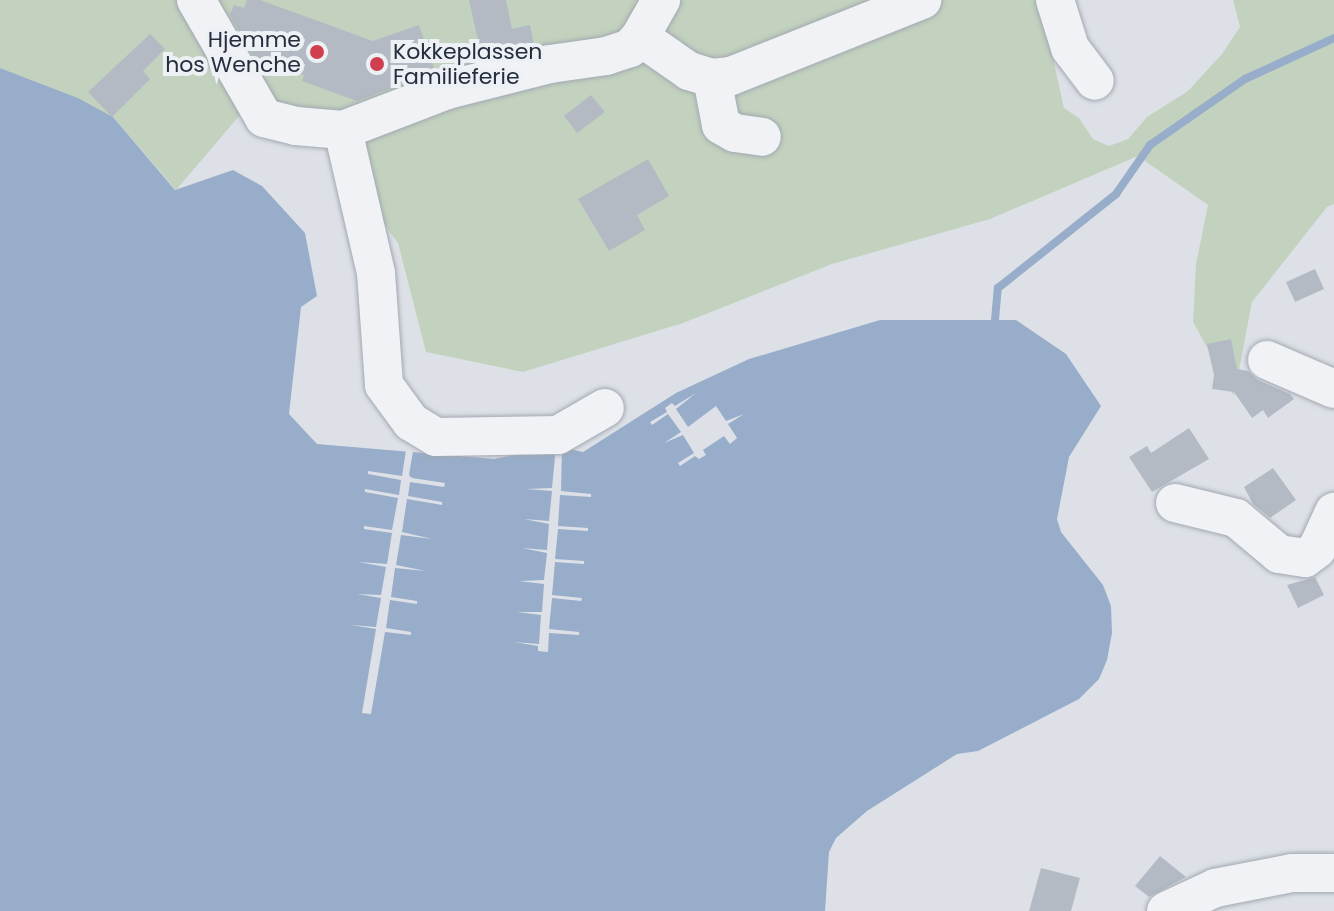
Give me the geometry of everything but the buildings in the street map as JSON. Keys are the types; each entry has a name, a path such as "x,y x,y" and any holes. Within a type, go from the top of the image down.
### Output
{"street":[{"path":"196,0 264,118 296,126 343,130 447,90 550,64 606,56 630,48 640,37 661,0"},
{"path":"640,37 676,65 712,78 741,73 922,0"},
{"path":"1055,0 1070,48 1095,81"},
{"path":"712,78 721,125 735,133 762,137"},
{"path":"343,130 372,248 384,385 411,422 436,437 558,435 605,408"},
{"path":"1267,360 1334,389"},
{"path":"1175,503 1236,518 1279,554 1305,558 1317,549 1334,512"},
{"path":"1166,911 1215,888 1292,873 1334,873"}],"green space":[{"path":"0,0 1040,0 1064,108 1079,118 1093,139 1109,146 1128,139 1147,117 1188,91 1222,54 1240,27 1233,0 1334,0 1334,204 1327,207 1252,302 1234,396 1193,322 1196,264 1208,205 1138,156 990,219 832,264 683,323 523,372 426,352 398,243 326,145 240,115 176,190 113,117 78,98 0,68"}],"water":[{"path":"0,68 78,98 113,117 175,190 233,170 262,186 305,233 317,296 301,307 289,414 317,444 494,459 556,446 583,452 676,393 749,359 880,320 1016,320 1066,354 1101,406 1069,457 1057,519 1061,532 1103,585 1111,606 1112,633 1107,660 1099,679 1079,699 978,751 957,754 867,811 836,838 829,852 825,911 0,911"}],"pier":[{"path":"696,393 676,409 688,427 716,406 726,421 744,414 728,424 737,438 730,444 724,436 703,450 706,455 699,459 695,456 680,466 678,463 694,453 683,435 664,443 681,432 668,414 652,425 650,422 667,412 665,408 672,403 675,406"},
{"path":"556,446 562,447 561,491 591,494 591,497 560,495 558,526 588,528 588,531 558,529 555,559 584,561 584,564 555,562 552,595 582,598 581,601 552,598 549,629 579,632 579,635 549,633 548,652 538,651 538,646 514,642 539,644 541,615 517,612 542,612 544,584 519,581 544,580 547,553 522,548 547,550 549,524 524,519 549,521 552,491 526,489 552,488"},
{"path":"406,450 413,451 409,475 412,478 445,483 444,487 410,482 408,496 442,502 442,505 407,499 402,532 432,539 401,535 396,565 426,571 395,568 391,597 417,601 417,604 390,600 386,628 411,632 411,635 385,632 371,714 362,713 376,629 351,625 376,627 381,598 357,594 381,595 386,567 358,562 387,564 392,533 364,529 364,526 392,530 398,498 365,492 365,489 399,495 401,480 368,474 368,471 402,476"}],"waterway":[{"path":"995,320 998,288 1116,194 1150,145 1245,79 1334,38"}],"place":[{"name":"Hjemme hos Wenche","path":"317,52"},
{"name":"Kokkeplassen Familieferie","path":"377,64"}]}
